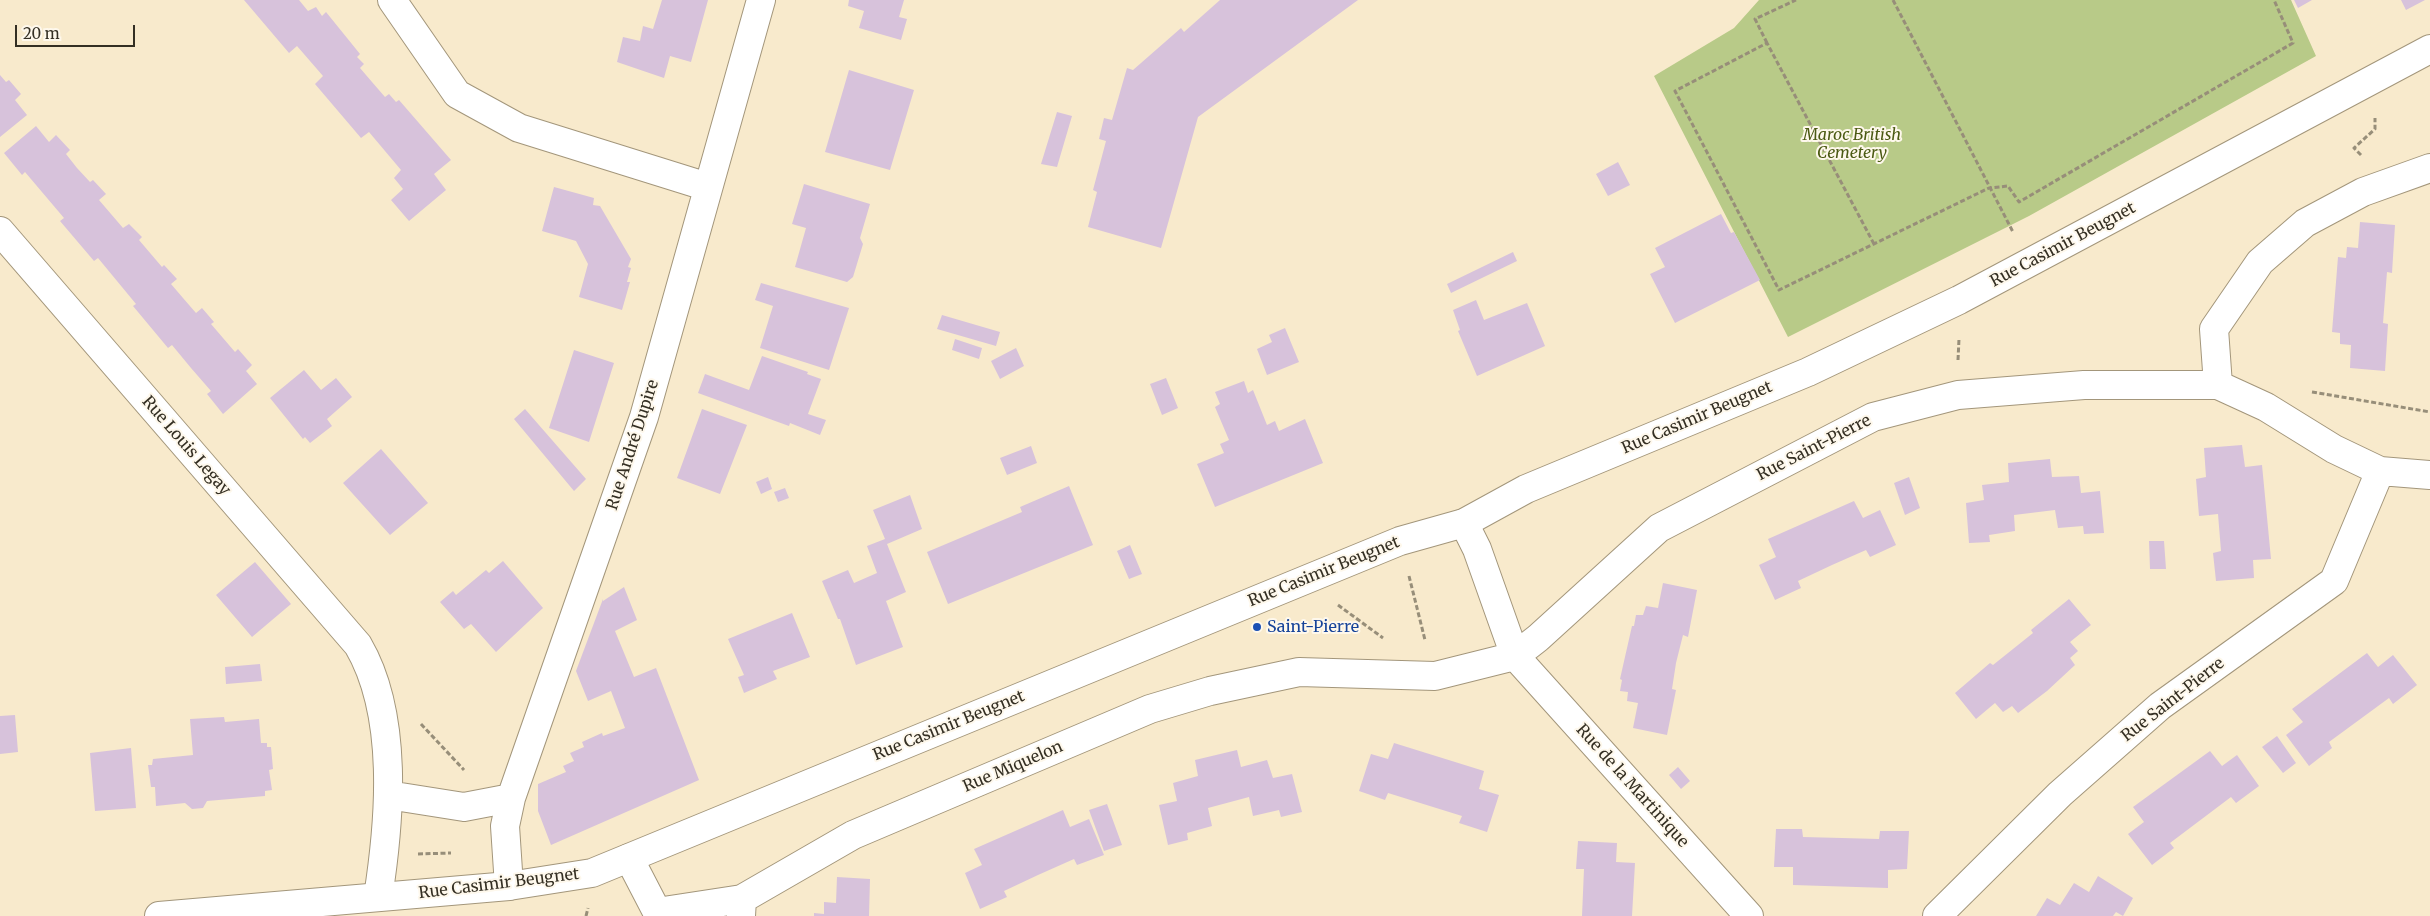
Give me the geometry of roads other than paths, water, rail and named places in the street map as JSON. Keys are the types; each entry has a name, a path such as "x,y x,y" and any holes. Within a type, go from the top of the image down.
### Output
{"street":[{"path":"392,0 457,94 519,128 708,187"},
{"name":"Rue André Dupire","path":"509,886 505,852 505,826 511,798 644,416 761,0"},
{"name":"Rue Casimir Beugnet","path":"159,916 509,886 592,873 1400,541 1464,523 1526,489 1808,372 1959,300 2430,49"},
{"path":"2218,385 2214,329 2260,262 2305,223 2363,192 2430,168"},
{"name":"Rue Louis Legay","path":"0,231 352,638 368,663 383,719 388,795 384,855 378,897"},
{"name":"Rue Saint-Pierre","path":"1515,656 1538,638 1659,528 1873,417 1958,395 2084,385 2218,385 2266,406 2334,448 2380,470 2430,475"},
{"name":"Rue Saint-Pierre","path":"1938,916 2060,794 2160,706 2334,581 2380,470"},
{"name":"Rue de la Martinique","path":"1464,523 1477,549 1515,656 1749,916"},
{"name":"Rue Miquelon","path":"629,858 657,912 741,907 853,835 1150,709 1210,691 1299,672 1435,676 1515,656"},
{"path":"388,795 464,807 511,798"}],"place":[{"name":"Saint-Pierre","path":"1257,627"}],"park label":[{"name":"Maroc British Cemetery","path":"1852,144"}]}
